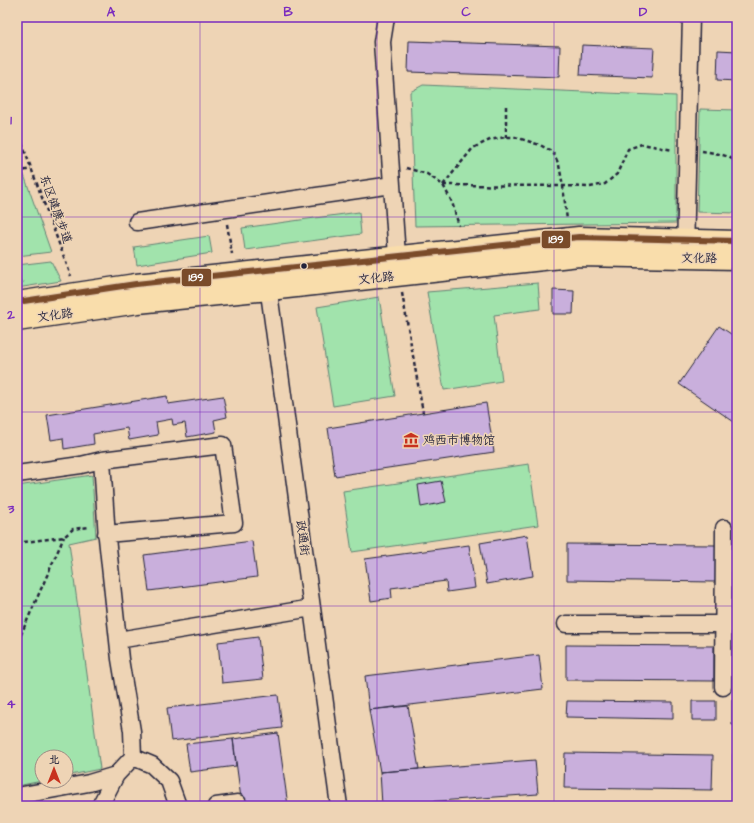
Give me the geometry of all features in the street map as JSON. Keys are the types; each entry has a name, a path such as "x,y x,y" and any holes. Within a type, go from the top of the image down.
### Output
{"main road":[{"name":"文化路","path":"17,321 138,303 397,256 579,237 685,249 737,259"},
{"name":"文化路","path":"17,302 136,284 268,280 685,249 737,241"}],"street":[{"path":"386,17 382,42 397,256"},
{"path":"685,249 691,17"},
{"path":"137,222 392,185"},
{"name":"政通街","path":"268,280 339,806"},
{"path":"17,474 81,465 102,460 223,445 234,523 106,534"},
{"path":"101,806 116,775 132,757 132,731 120,659 106,534 102,460"},
{"path":"723,687 730,624 724,528"},
{"path":"118,640 312,608"},
{"path":"566,624 730,624"},
{"path":"132,757 152,765 169,781 178,806"},
{"path":"17,796 89,782 116,775"},
{"path":"216,806 238,803"}],"path":[{"path":"506,106 506,137"},
{"name":"东区健康步道","path":"17,130 78,293"},
{"path":"443,185 472,148 490,140 515,137 540,145 553,152 558,165 563,186 571,238"},
{"path":"443,185 590,187 605,184 617,174 628,149 642,144 688,151 714,153 734,159 737,163"},
{"path":"391,164 427,174 443,185 452,202 459,226"},
{"path":"17,172 32,169"},
{"path":"225,209 232,254"},
{"path":"401,289 423,413"},
{"path":"17,641 64,537 74,529 101,526 106,534"},
{"path":"17,543 64,537"}],"green space":[{"path":"423,85 676,96 676,223 415,226 410,92"},
{"path":"700,109 737,110 737,213 697,212"},
{"path":"17,155 51,252 17,256"},
{"path":"359,212 361,234 245,250 242,228"},
{"path":"209,236 212,253 137,265 134,247"},
{"path":"51,261 61,281 17,288 17,265"},
{"path":"538,283 540,309 494,315 502,381 444,390 427,292"},
{"path":"379,297 395,396 333,406 317,307"},
{"path":"529,464 538,525 352,552 343,491"},
{"path":"92,475 96,537 69,543 100,769 74,774 74,749 34,749 34,783 17,786 17,486"}],"building":[{"path":"409,41 560,46 559,77 408,72"},
{"path":"582,45 654,48 652,78 580,75"},
{"path":"718,50 737,51 737,81 717,80"},
{"path":"553,290 574,291 573,314 553,314"},
{"path":"719,326 737,338 737,424 679,384"},
{"path":"167,396 168,404 223,396 227,417 214,420 216,432 187,437 185,423 173,425 172,419 156,422 158,435 129,440 127,428 93,434 94,444 64,449 63,438 51,440 47,415"},
{"name":"鸡西市博物馆","path":"486,403 494,452 335,476 328,428"},
{"path":"441,481 446,502 421,507 418,485"},
{"path":"527,535 533,576 487,584 480,543"},
{"path":"252,541 257,577 149,591 144,555"},
{"path":"567,544 716,545 716,582 567,580"},
{"path":"469,545 475,588 447,592 446,581 391,588 392,598 371,601 365,559"},
{"path":"735,548 737,548 737,582 735,582"},
{"path":"258,637 263,679 222,683 218,642"},
{"path":"566,645 714,646 714,681 566,680"},
{"path":"734,646 737,646 737,681 733,681"},
{"path":"539,655 543,689 369,710 365,676"},
{"path":"278,695 282,728 171,741 167,708"},
{"path":"732,700 737,700 737,725 732,725"},
{"path":"567,701 673,702 673,719 566,717"},
{"path":"692,701 716,701 716,720 692,720"},
{"path":"408,706 419,769 380,772 369,710"},
{"path":"278,733 288,806 242,806 233,739"},
{"path":"233,739 236,766 190,772 186,744"},
{"path":"565,753 713,755 712,790 564,788"},
{"path":"733,754 737,754 737,789 733,789"},
{"path":"535,760 538,794 382,805 380,772"}],"transit line":[{"name":"189","path":"17,302 136,284 579,237 737,241"}],"place":[{"name":"鸡西市博物馆","path":"411,440"}]}
